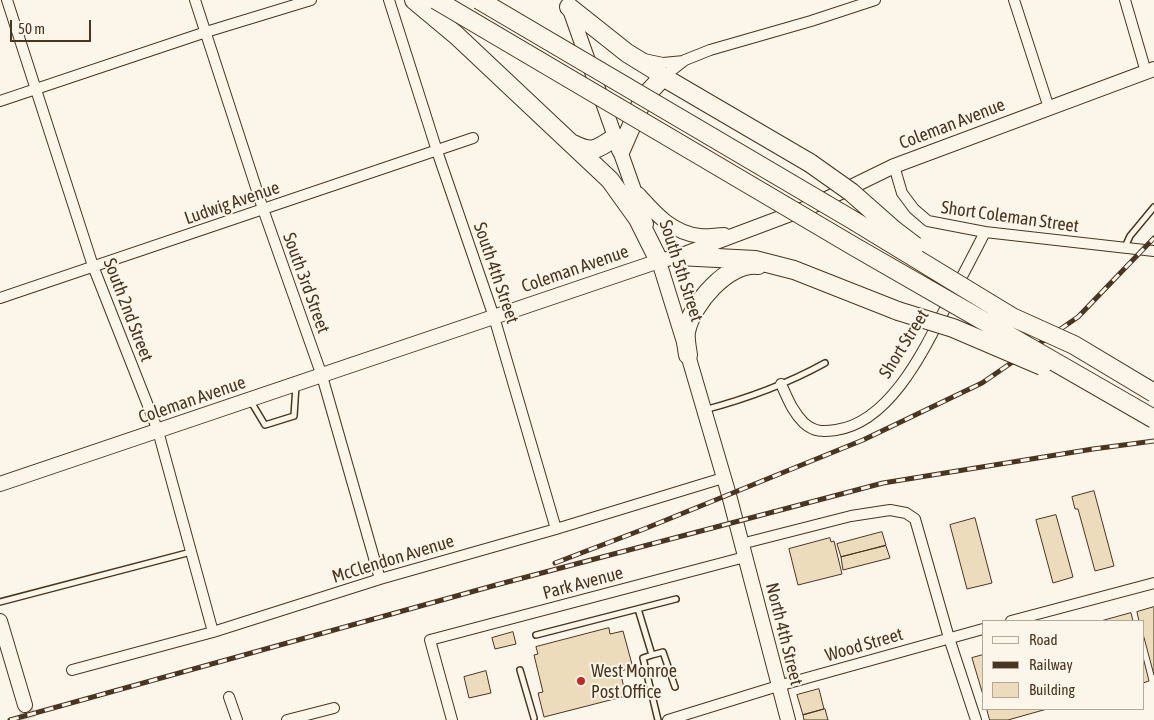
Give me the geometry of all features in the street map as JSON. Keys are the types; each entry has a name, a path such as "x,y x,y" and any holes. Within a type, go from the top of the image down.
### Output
{"highway":[{"path":"414,0 456,34 610,180 638,220 659,261"},
{"path":"436,0 847,242 1154,419"},
{"path":"479,0 826,204 1012,317 1074,345 1154,393"},
{"path":"568,3 635,58 663,77 810,163 850,192 894,230 1012,317"},
{"path":"572,143 592,150 619,144 644,97 663,77"},
{"path":"679,256 755,260 794,270 898,311 953,328 1116,397"},
{"path":"688,355 686,333 693,312 708,290 748,264 794,270"}],"street":[{"name":"South 2nd Street","path":"7,0 93,266 158,431 213,632"},
{"name":"South 3rd Street","path":"195,0 262,209 322,376 380,579"},
{"path":"0,102 206,32 311,0"},
{"name":"South 4th Street","path":"389,0 437,150 494,317 556,529"},
{"path":"663,77 686,60 710,50 811,22 875,0"},
{"path":"1014,0 1049,108"},
{"path":"1126,0 1150,70"},
{"name":"South 5th Street","path":"568,3 659,261 704,410 743,551"},
{"path":"635,58 663,63 686,60"},
{"name":"Coleman Avenue","path":"0,484 659,261 679,256 812,206 894,166 1150,70"},
{"name":"Ludwig Avenue","path":"0,298 474,138"},
{"name":"Short Coleman Street","path":"894,166 902,193 914,210 928,221 985,232 1154,251"},
{"path":"635,191 661,218 680,230 700,236 735,235"},
{"name":"Short Street","path":"781,384 787,400 798,416 815,431 823,432 843,429 864,420 878,409 923,352 985,232"},
{"name":"McClendon Avenue","path":"72,670 213,632 380,579 556,529 723,478"},
{"name":"Park Avenue","path":"452,720 430,640 743,551 851,516 890,510 908,514 915,519 918,525 949,638 976,720"},
{"name":"North 4th Street","path":"743,551 788,720"},
{"path":"1015,620 1154,583"},
{"path":"0,621 25,705"},
{"name":"Wood Street","path":"668,720 778,686 982,629"},
{"path":"229,697 237,720"},
{"path":"287,720 334,708"}],"lane":[{"path":"1125,248 1130,236 1154,207"},
{"path":"704,410 746,399 825,363"},
{"path":"250,400 264,425 294,416 296,384"},
{"path":"0,602 191,552"},
{"path":"536,635 676,599"},
{"path":"638,609 652,656"},
{"path":"658,720 643,658 663,652 675,688"},
{"path":"520,670 534,719 527,720"}],"building":[{"path":"1094,491 1114,566 1095,571 1078,509 1075,509 1072,497"},
{"path":"1056,515 1073,577 1053,583 1036,520"},
{"path":"975,518 992,583 967,589 950,525"},
{"path":"882,532 886,545 841,557 837,544"},
{"path":"830,538 831,542 834,541 842,574 798,585 789,549"},
{"path":"886,546 890,558 843,570 841,557"},
{"path":"1154,607 1154,675 1144,638 1144,620 1139,620 1137,612"},
{"path":"1131,613 1133,620 1105,620"},
{"name":"West Monroe Post Office","path":"609,628 610,634 623,631 633,668 620,671 626,696 544,717 538,693 543,692 534,655 538,654 536,647"},
{"path":"513,632 516,644 495,649 492,638"},
{"path":"982,655 982,692 972,658"},
{"path":"1144,661 1149,681 1144,683"},
{"path":"486,671 491,693 469,698 464,677"},
{"path":"819,689 824,709 803,715 797,695"},
{"path":"825,709 828,720 804,720 803,715"},
{"path":"987,710 1043,710 1008,720 990,720"}],"tunnel":[{"path":"25,705 29,720"}],"railway":[{"path":"555,563 863,440 982,383 1078,317 1154,238"},
{"path":"10,720 496,585 883,483 1154,441"}],"place":[{"name":"West Monroe Post Office","path":"581,681"}]}
